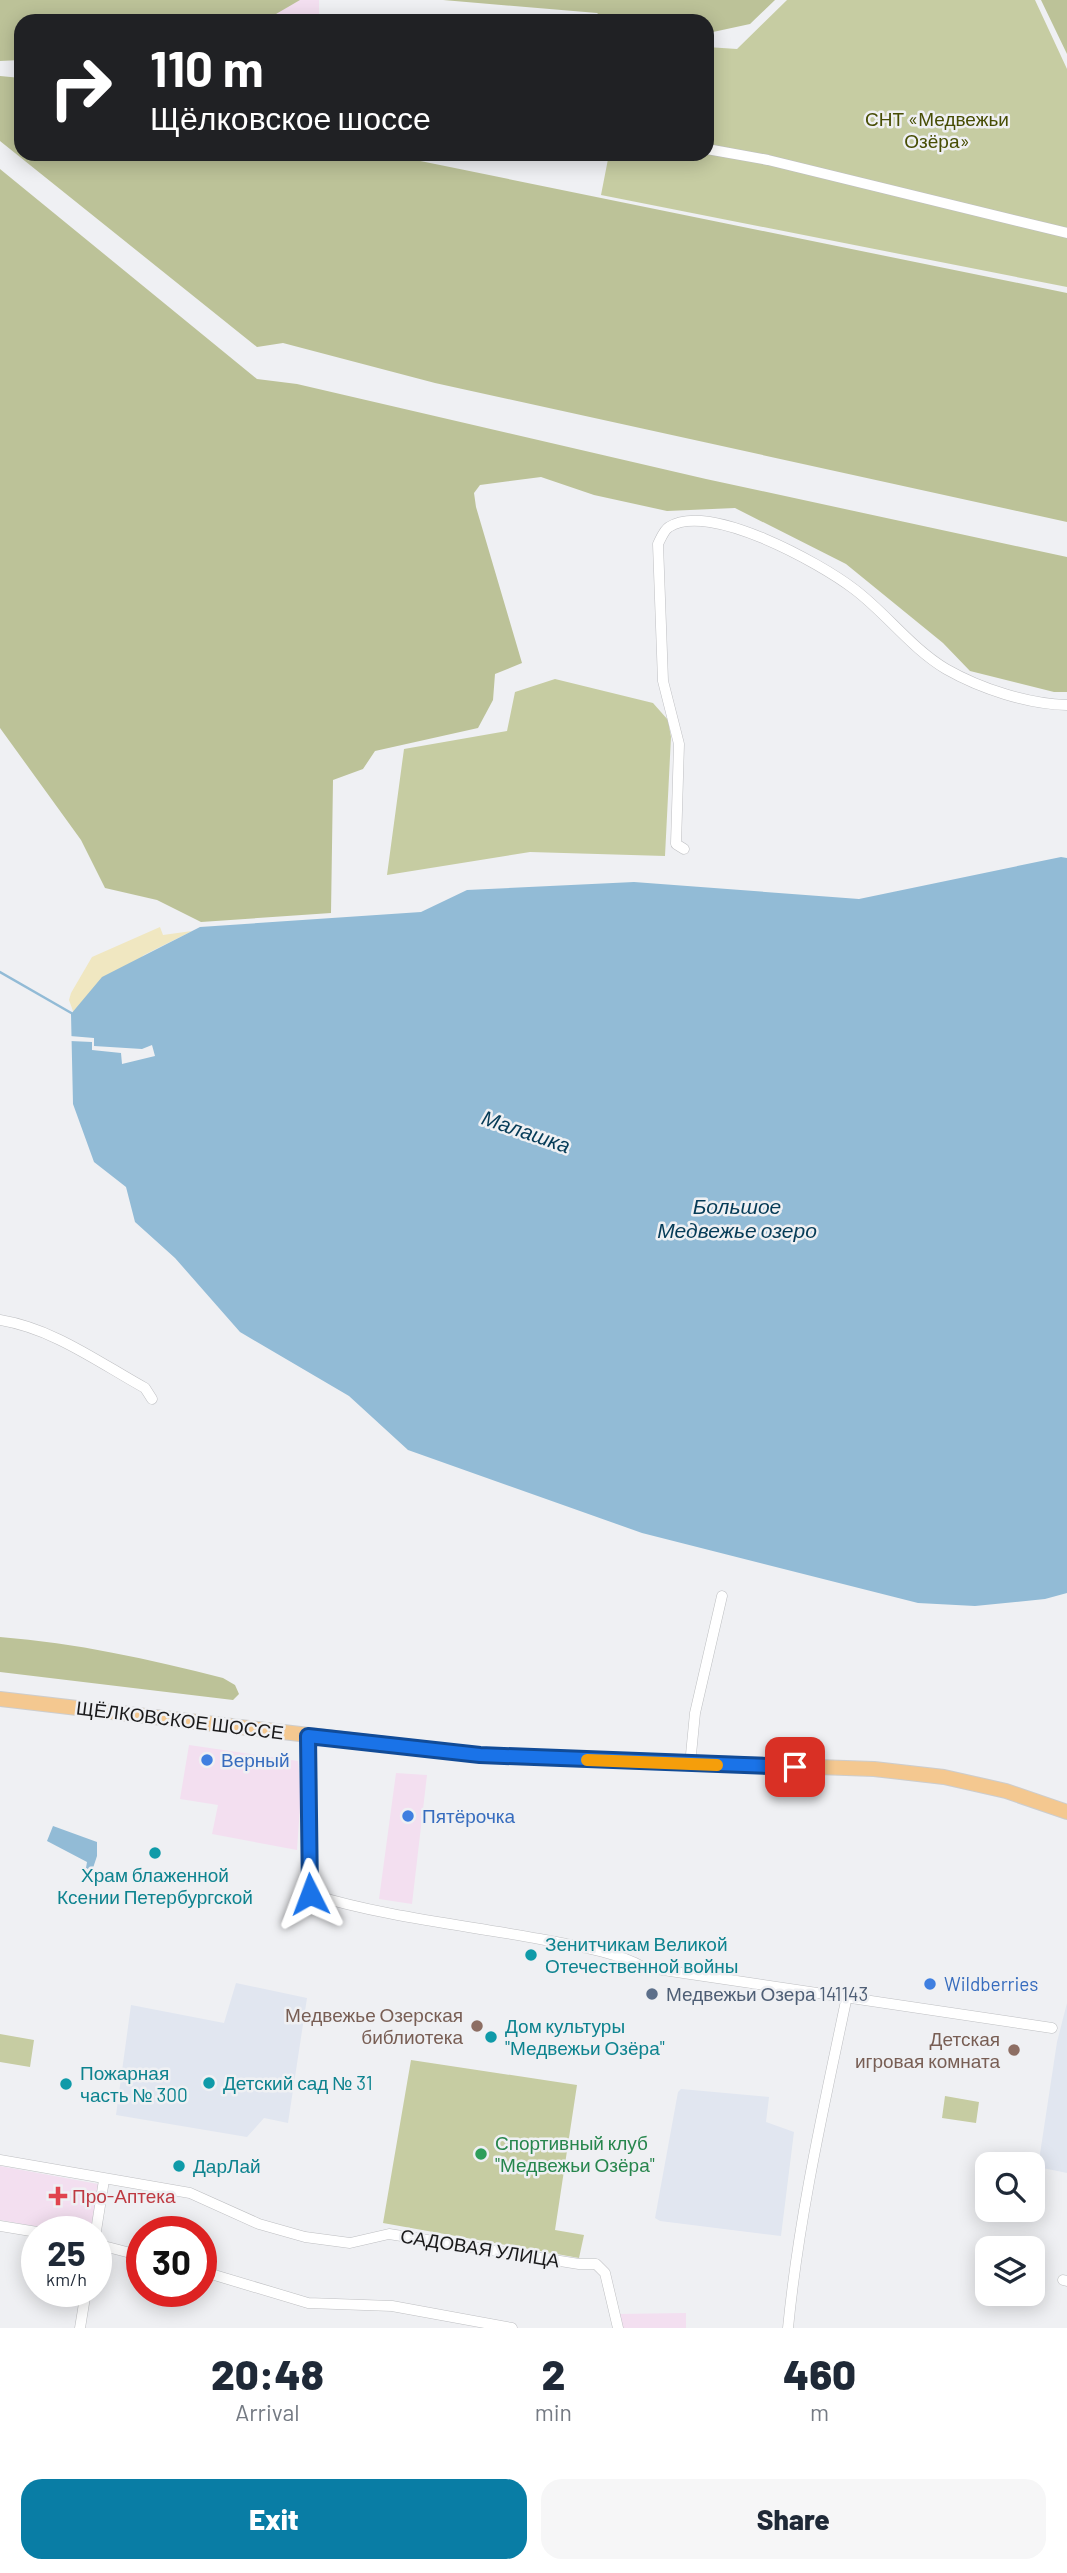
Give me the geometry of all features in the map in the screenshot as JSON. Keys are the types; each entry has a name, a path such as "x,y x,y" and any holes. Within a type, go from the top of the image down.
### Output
{"main road":[{"name":"ЩЁЛКОВСКОЕ ШОССЕ","path":"0,1699 480,1755 690,1765 874,1769 944,1777 1006,1791 1067,1812"}],"street":[{"path":"714,150 768,160 1067,233"},
{"path":"684,849 676,844 679,744 663,681 659,544 666,528 680,522 700,520 736,528 774,544 854,589 946,669 1040,704 1067,705"},
{"path":"0,1320 30,1325 75,1347 145,1388 152,1399"},
{"path":"690,1765 695,1713 722,1596"},
{"path":"308,1736 310,1894 427,1920 588,1949 624,1957 643,1967 1052,2028"},
{"path":"788,2328 794,2270 814,2144 847,1996"},
{"name":"САДОВАЯ УЛИЦА","path":"0,2160 190,2193 259,2224 305,2237 350,2243 389,2234 579,2264 596,2264 606,2273 618,2328"},
{"path":"98,2216 104,2180"},
{"path":"0,2226 21,2229"},
{"path":"217,2276 308,2303 391,2306 512,2328"},
{"path":"80,2328 83,2307"}],"shaded area":[{"path":"92,0 319,0 319,14 89,14"},
{"path":"189,1745 298,1761 301,1792 297,1850 212,1834 218,1805 180,1799"},
{"path":"396,1773 427,1775 412,1904 379,1899"},
{"path":"236,1983 307,1998 288,2123 264,2118 247,2137 116,2115 131,2005 224,2023"},
{"path":"1067,2003 1067,2173 1045,2168 1045,2152 1040,2152 1057,2042"},
{"path":"681,2089 769,2097 766,2122 794,2132 781,2236 660,2221 655,2218 678,2092"},
{"path":"0,2166 98,2184 93,2216 21,2216 21,2224 0,2220"},
{"path":"686,2313 686,2328 621,2328 617,2314"}],"green space":[{"path":"0,0 300,0 276,14 14,14 14,60 0,61"},
{"path":"443,0 775,0 750,24 714,32 714,14 597,13"},
{"name":"СНТ «Медвежьи Озёра»","path":"787,0 1035,0 1067,69 1067,287 601,195 608,161 714,161 714,47 737,49"},
{"path":"1041,0 1067,0 1067,54"},
{"path":"0,76 14,77 14,152 0,141"},
{"path":"25,161 420,161 1067,293 1067,522 435,383 283,343 257,347"},
{"path":"0,169 257,379 297,384 706,479 1067,557 1067,692 1054,692 970,671 943,643 846,564 735,508 667,511 594,495 541,477 480,485 474,493 476,507 522,663 495,674 493,700 478,728 375,751 363,769 333,780 331,913 201,922 157,900 105,888 81,840 0,728"},
{"path":"555,679 653,703 668,720 671,737 665,856 530,852 387,875 404,749 507,731 515,692"},
{"path":"0,1637 84,1648 168,1664 223,1678 235,1685 239,1694 233,1700 0,1672"},
{"path":"0,2034 34,2040 30,2067 0,2062"},
{"name":"Спортивный клуб \"Медвежьи Озёра\"","path":"411,2060 577,2085 555,2230 584,2235 579,2258 383,2223"},
{"path":"945,2096 979,2102 976,2123 942,2118"}],"sand":[{"path":"160,927 163,935 192,931 144,955 74,1014 69,1000 71,993 92,957"}],"water":[{"name":"Большое Медвежье озеро","path":"1061,857 1067,858 1067,1593 1045,1599 975,1606 918,1603 642,1533 408,1450 349,1396 240,1332 175,1258 135,1222 126,1187 94,1162 73,1104 71,1014 102,977 200,927 421,912 467,890 634,882 859,899"},
{"path":"53,1826 97,1842 97,1856 92,1871 86,1868 87,1862 47,1841"}],"pier":[{"path":"68,1029 70,1036 94,1038 94,1046 142,1049 152,1045 155,1056 122,1064 121,1053 92,1050 92,1042 70,1041 68,1048"}],"waterway":[{"name":"Малашка","path":"0,972 73,1014"}],"slow traffic":[{"path":"587,1760 717,1765"}],"place":[{"name":"Верный","path":"207,1760"},
{"name":"Пятёрочка","path":"408,1816"},
{"name":"Храм блаженной Ксении Петербургской","path":"155,1853"},
{"name":"Зенитчикам Великой Отечественной войны","path":"531,1955"},
{"name":"Wildberries","path":"930,1984"},
{"name":"Медвежьи Озера 141143","path":"652,1994"},
{"name":"Медвежье Озерская библиотека","path":"477,2026"},
{"name":"Дом культуры \"Медвежьи Озёра\"","path":"491,2037"},
{"name":"Детская игровая комната","path":"1014,2050"},
{"name":"Детский сад № 31","path":"209,2083"},
{"name":"Пожарная часть № 300","path":"66,2084"},
{"name":"Спортивный клуб \"Медвежьи Озёра\"","path":"481,2154"},
{"name":"ДарЛай","path":"179,2166"},
{"name":"Про-Аптека","path":"58,2196"}],"route":[{"path":"310,1894 309,1782 306,1755 308,1736 480,1755 795,1767"}]}
